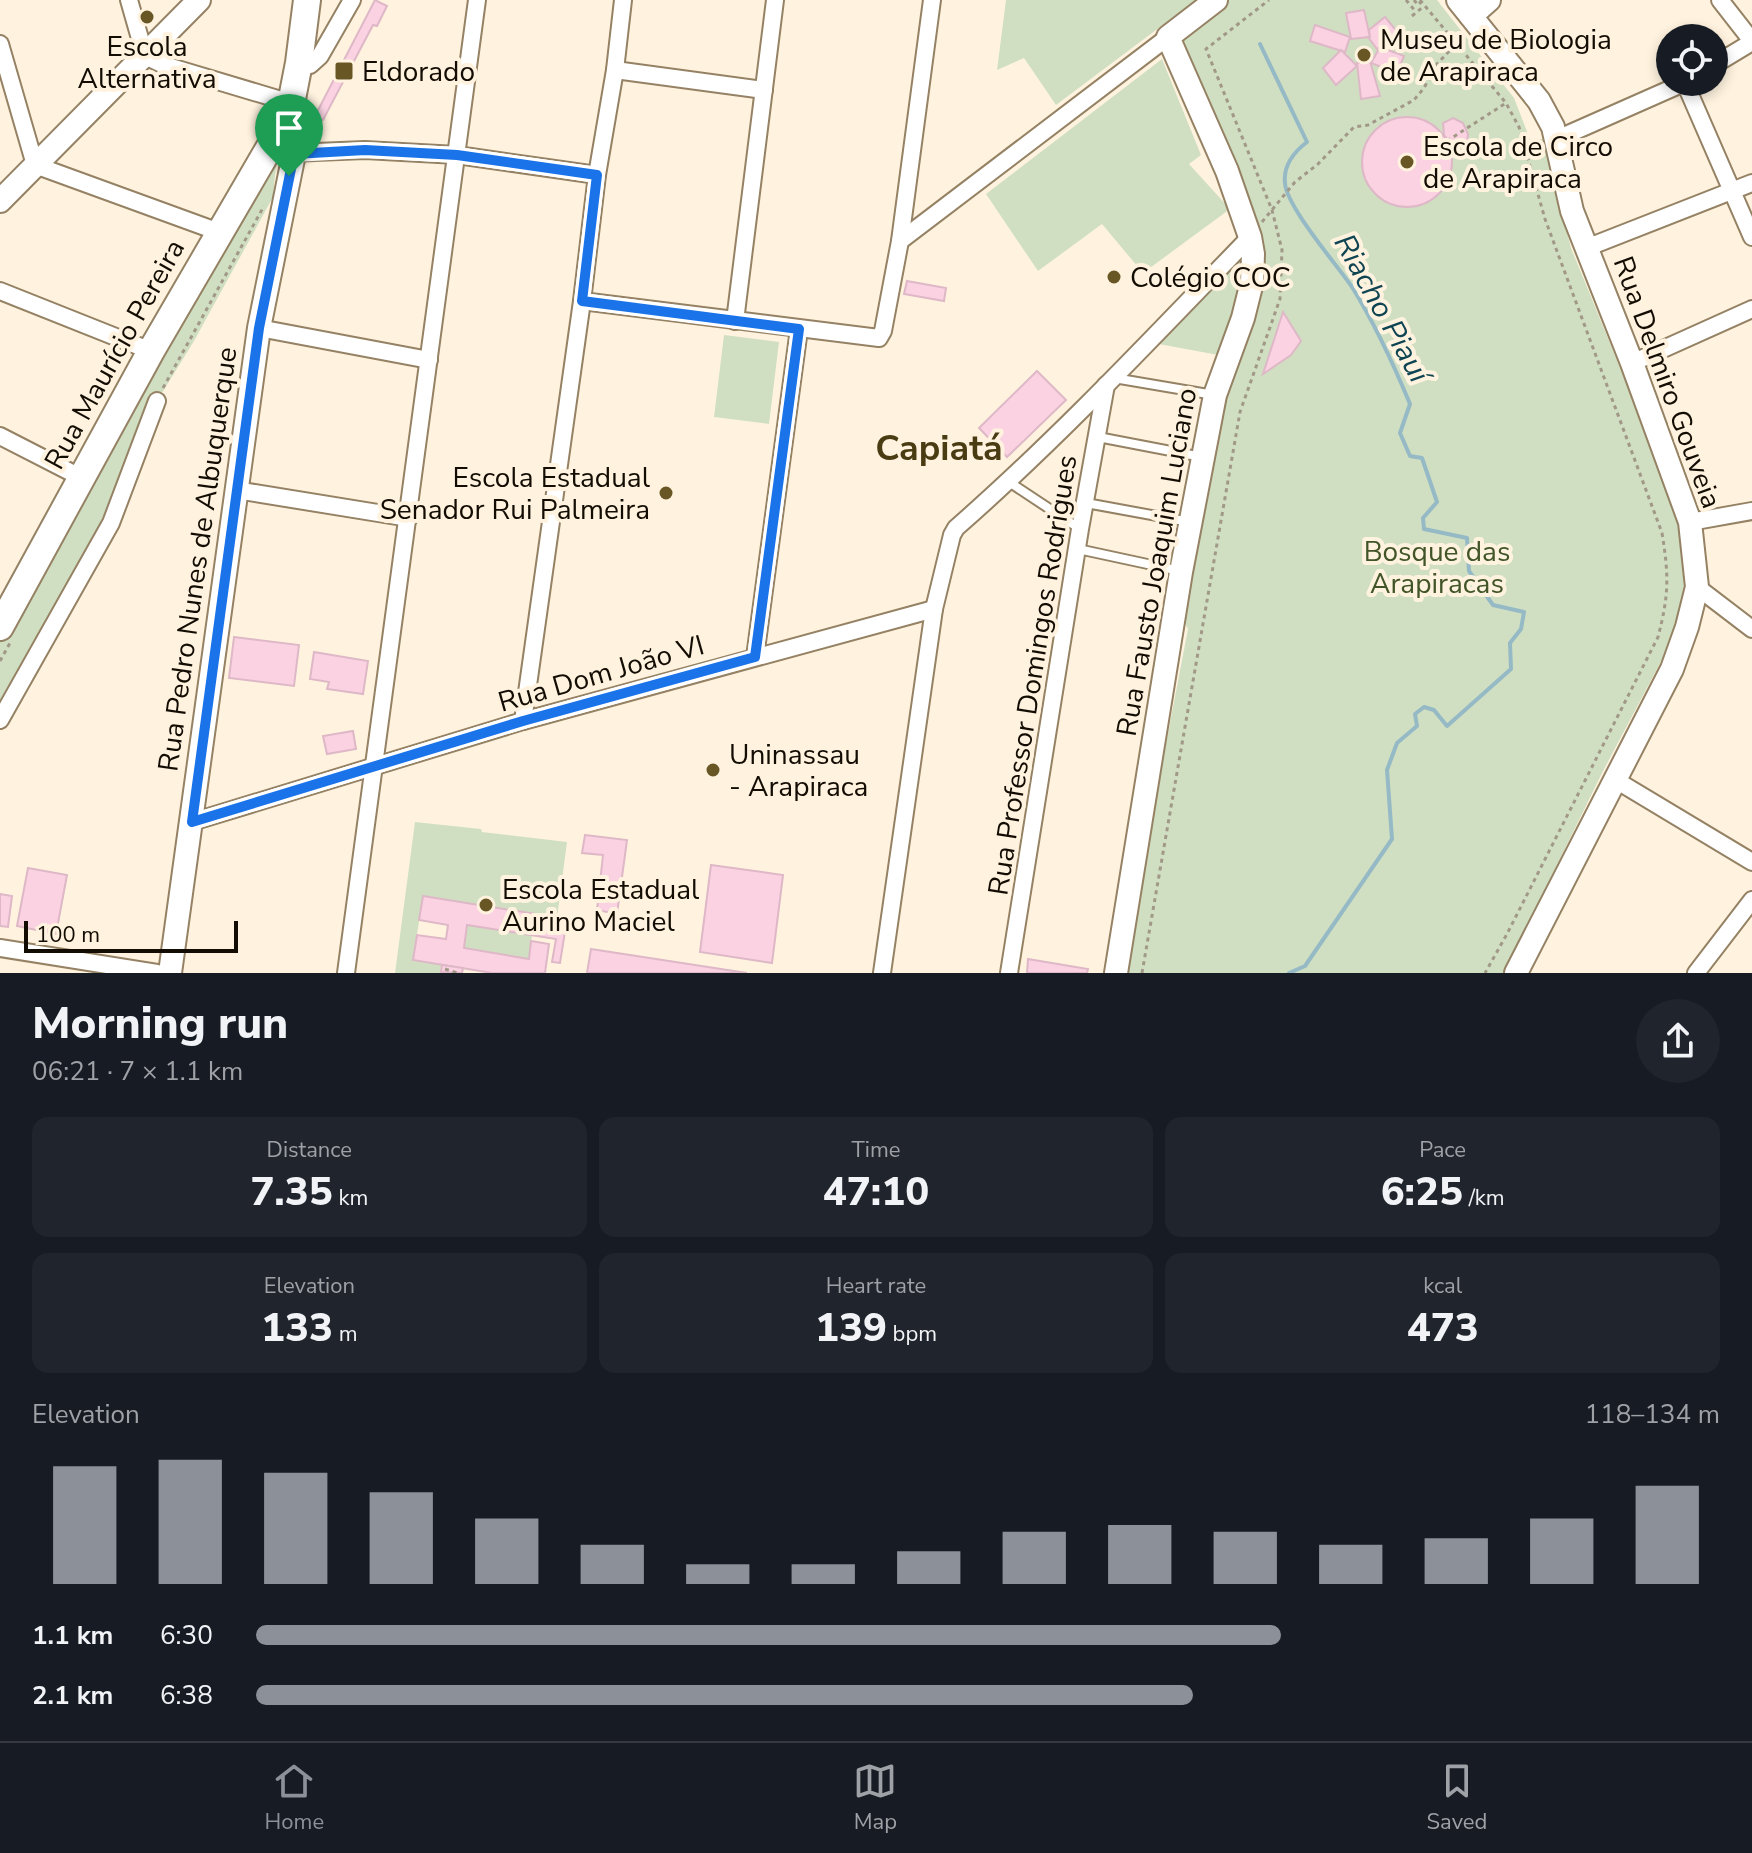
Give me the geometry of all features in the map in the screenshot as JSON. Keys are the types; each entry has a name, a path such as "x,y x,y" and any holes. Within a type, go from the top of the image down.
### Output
{"main road":[{"name":"Rua Maurício Pereira","path":"0,627 8,596 82,478 290,109 307,0"}],"street":[{"path":"129,0 145,56 290,109"},
{"path":"0,201 199,0"},
{"path":"299,63 310,65 320,56 352,0"},
{"path":"346,973 477,0"},
{"path":"523,721 623,0"},
{"path":"735,321 775,0"},
{"path":"582,301 879,338 883,331 900,241 932,0"},
{"path":"900,241 1216,0"},
{"path":"1465,8 1489,0"},
{"path":"1720,0 1752,42 1728,57"},
{"name":"Rua Delmiro Gouveia","path":"1465,8 1539,101 1553,127 1572,211 1690,522 1697,587 1672,669 1516,973"},
{"name":"Rua Fausto Joaquim Luciano","path":"1116,973 1181,572 1215,395 1243,318 1252,282 1250,237 1227,171 1168,37"},
{"path":"0,44 35,165"},
{"path":"615,70 764,90"},
{"path":"1557,139 1656,95"},
{"path":"1691,96 1752,237"},
{"name":"Rua Pedro Nunes de Albuquerque","path":"170,973 259,328 294,154 290,109"},
{"path":"266,154 365,150 457,155 597,175"},
{"path":"35,165 219,232"},
{"path":"1586,248 1752,183"},
{"path":"882,973 934,609 956,528 1009,482 1250,237"},
{"path":"0,291 151,351"},
{"path":"1632,363 1752,309"},
{"path":"259,328 429,360"},
{"path":"755,657 799,329"},
{"name":"Rua Professor Domingos Rodrigues","path":"1009,973 1080,529 1110,382"},
{"path":"0,720 111,523 157,401"},
{"path":"0,436 82,478"},
{"path":"236,490 409,518"},
{"path":"1690,522 1752,511"},
{"path":"1697,587 1752,629"},
{"name":"Rua Dom João VI","path":"192,822 523,721 934,609"},
{"path":"1614,779 1752,862"},
{"path":"1701,971 1752,900"},
{"path":"0,948 157,973"}],"lane":[{"path":"1110,382 1215,395"},
{"path":"1098,437 1203,457"},
{"path":"1009,482 1080,529"},
{"path":"1086,503 1191,522"},
{"path":"1078,549 1181,572"}],"path":[{"path":"1406,0 1416,12"},
{"path":"1414,0 1418,5 1422,2"},
{"path":"1412,16 1422,2"},
{"path":"1422,2 1506,103 1519,127 1545,219 1662,533 1669,571 1667,599 1658,637 1485,973"},
{"path":"1272,210 1295,182 1318,164 1354,127 1368,125 1414,100 1436,65 1456,44"},
{"path":"1447,141 1506,103"},
{"path":"445,969 457,971"}],"green space":[{"path":"1006,0 1196,0 1056,105 1024,58 997,70"},
{"name":"Bosque das Arapiracas","path":"1226,0 1437,0 1514,98 1530,139 1543,139 1571,248 1681,528 1686,590 1666,652 1602,773 1504,973 1122,973 1188,629 1183,620 1221,398 1261,265 1247,194 1174,39"},
{"path":"1162,59 1201,155 1189,164 1230,209 1143,273 1102,224 1038,271 986,194"},
{"path":"277,154 273,197 194,341 157,401 111,523 0,720 0,627"},
{"path":"1250,237 1229,357 1148,342"},
{"path":"724,335 779,342 769,424 714,417"},
{"path":"415,822 567,842 557,918 423,896 413,960 442,965 441,972 445,973 395,973"},
{"path":"467,925 532,935 529,959 464,948"}],"building":[{"name":"Eldorado","path":"375,0 387,6 377,26 373,25 323,120 315,116"},
{"path":"1364,10 1370,37 1351,39 1346,13"},
{"path":"1385,17 1399,34 1377,49 1368,37 1369,30"},
{"path":"1315,25 1350,37 1345,52 1310,41"},
{"path":"1380,47 1404,56 1397,73 1371,63"},
{"path":"1341,50 1357,66 1336,85 1323,68"},
{"path":"1370,61 1380,96 1361,99 1357,63"},
{"name":"Escola de Circo de Arapiraca","path":"1407,117 1424,121 1439,130 1448,145 1452,162 1448,179 1439,194 1424,203 1407,207 1390,203 1375,194 1366,179 1362,162 1366,145 1375,130 1390,121"},
{"path":"1453,118 1463,123 1468,134 1467,143 1457,148 1444,135 1443,123"},
{"path":"907,281 946,288 944,301 904,294"},
{"path":"1283,312 1301,341 1291,355 1263,374"},
{"path":"1037,371 1066,400 1007,457 979,428"},
{"path":"234,637 299,645 294,686 229,678"},
{"path":"314,652 368,661 363,694 327,689 329,682 310,679"},
{"path":"353,731 356,749 327,754 323,736"},
{"path":"585,835 627,840 617,914 597,910 603,855 582,853"},
{"path":"711,865 783,875 772,963 700,952"},
{"path":"28,868 67,875 56,934 17,926"},
{"path":"0,894 12,896 8,927 0,926"},
{"path":"423,896 567,919 560,963 552,962 556,939 467,925 464,948 529,959 531,941 549,944 545,973 492,973 413,960 417,935 446,939 448,925 419,920"},
{"path":"591,949 747,973 587,973"},
{"path":"1028,959 1088,969 1087,973 1027,973"},
{"path":"442,965 463,968 462,973 441,972"}],"waterway":[{"name":"Riacho Piauí","path":"1260,44 1307,142 1288,165 1285,176 1288,193 1303,220 1352,287 1383,344 1410,404 1400,433 1410,456 1422,458 1437,502 1423,518 1424,529 1467,538 1469,571 1493,605 1524,612 1521,629 1510,643 1511,669 1447,726 1434,710 1424,707 1415,714 1417,726 1397,743 1387,770 1392,839 1305,966 1289,973"}],"place":[{"name":"Escola Alternativa","path":"147,17"},
{"name":"Museu de Biologia de Arapiraca","path":"1364,55"},
{"name":"Eldorado","path":"344,71"},
{"name":"Escola de Circo de Arapiraca","path":"1407,162"},
{"name":"Colégio COC","path":"1114,277"},
{"name":"Escola Estadual Senador Rui Palmeira","path":"666,493"},
{"name":"Uninassau - Arapiraca","path":"713,770"},
{"name":"Escola Estadual Aurino Maciel","path":"486,905"}],"district":[{"name":"Capiatá","path":"939,447"}],"route":[{"path":"365,150 457,155 597,175 582,301 799,329 755,657 523,721 192,822 259,328 289,176 294,154 365,150"}]}
